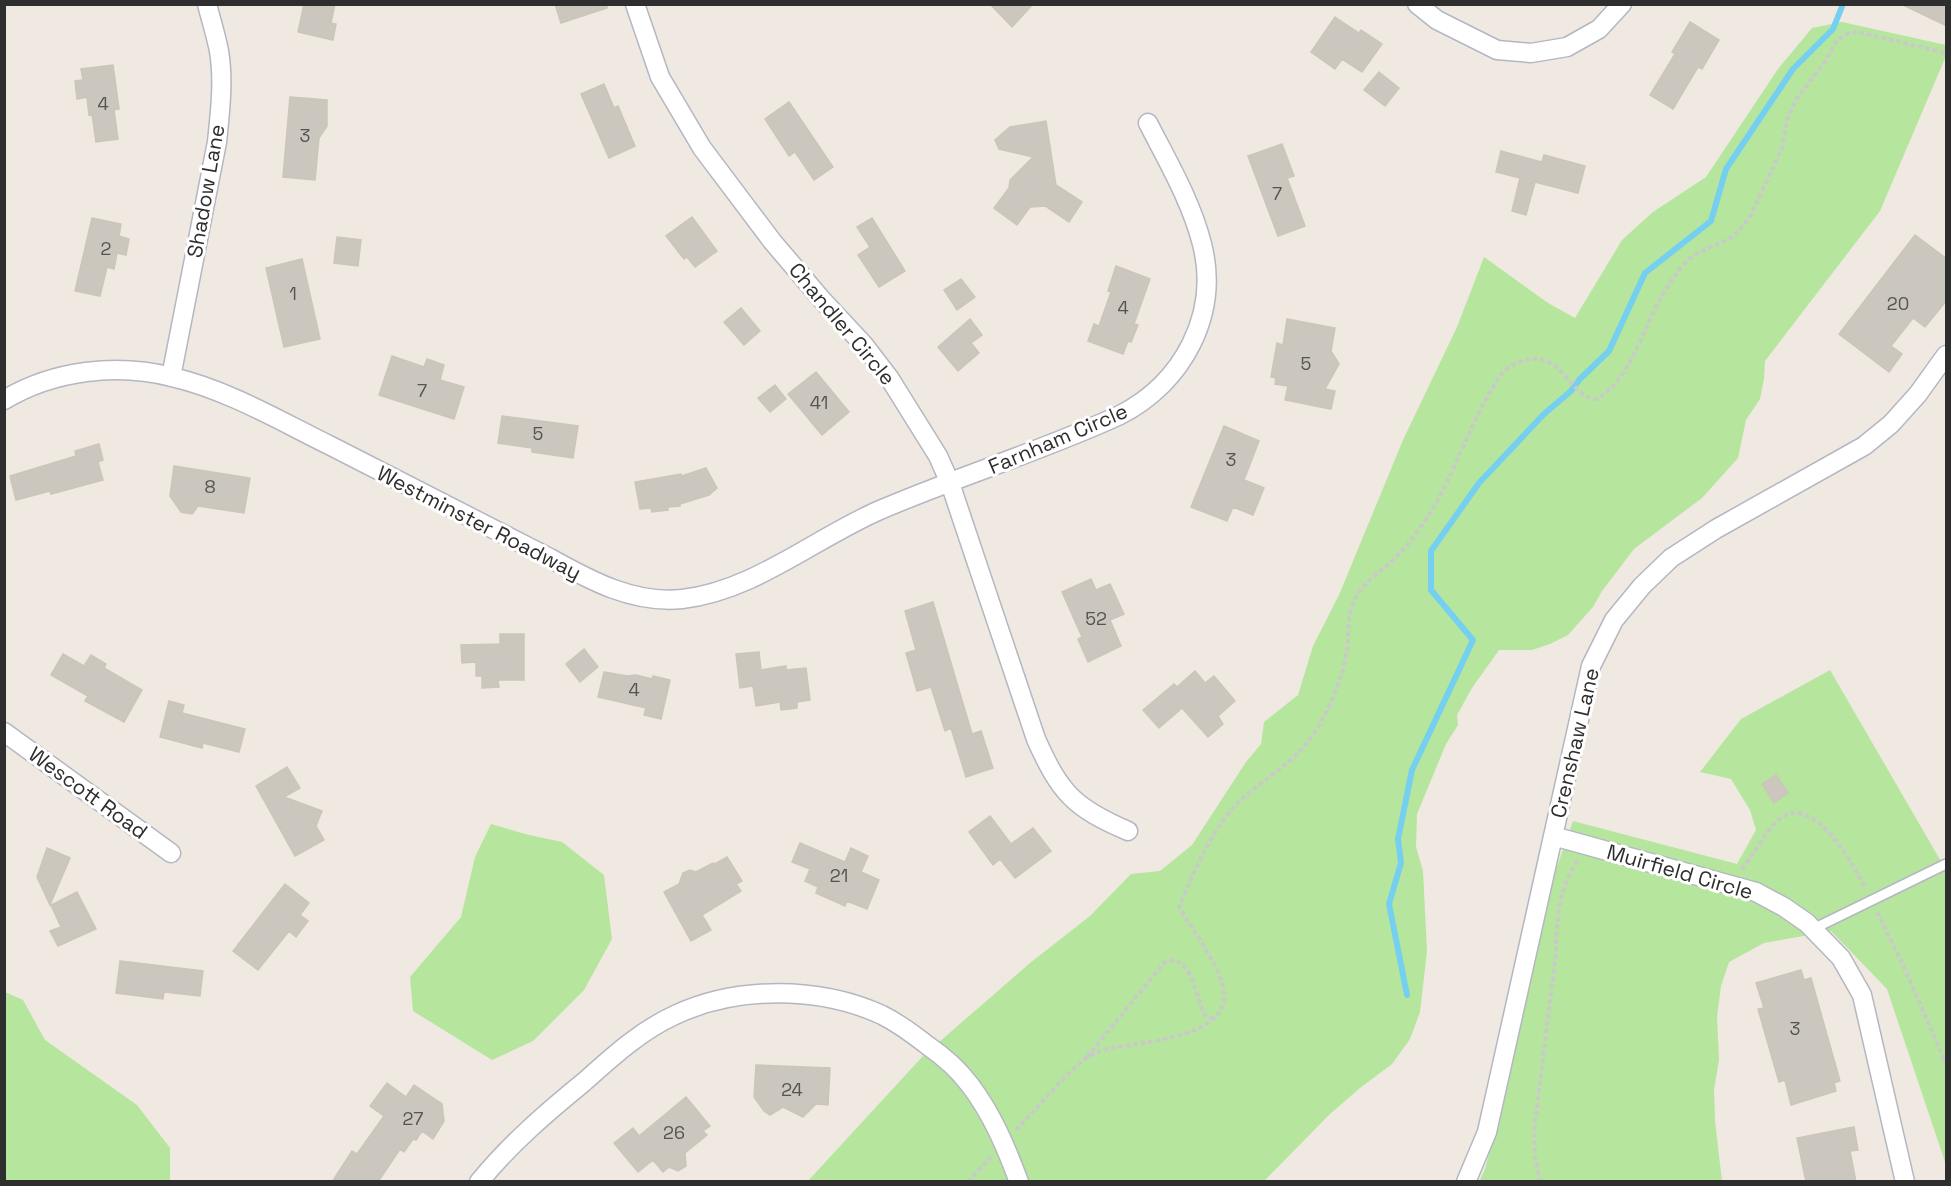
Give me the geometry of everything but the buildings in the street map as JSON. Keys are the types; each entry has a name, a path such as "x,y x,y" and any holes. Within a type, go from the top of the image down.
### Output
{"street":[{"name":"Shadow Lane","path":"171,376 217,142 221,77 219,51 207,4"},
{"name":"Chandler Circle","path":"635,4 660,77 702,148 772,241 864,345 890,379 938,456 950,483 1036,739 1053,777 1081,807 1128,831"},
{"path":"1417,4 1437,21 1497,50 1531,53 1567,47 1599,29 1622,4"},
{"name":"Farnham Circle","path":"950,483 1130,410 1162,386 1187,354 1196,335 1204,306 1205,255 1195,220 1148,123"},
{"name":"Crenshaw Lane","path":"1466,1182 1487,1132 1591,666 1614,620 1642,586 1671,558 1716,529 1864,446 1891,424 1918,394 1947,355"},
{"name":"Westminster Roadway","path":"4,400 57,378 82,372 110,370 171,376 227,396 275,418 550,558 589,581 639,597 681,599 730,588 878,511 950,483"},
{"name":"Wescott Road","path":"4,732 171,854"},
{"name":"Muirfield Circle","path":"1553,836 1756,892 1784,907 1813,928 1841,958 1862,995 1905,1182"},
{"path":"479,1182 523,1133 644,1032 675,1015 707,1004 740,996 774,993 810,995 846,1002 882,1016 914,1035 945,1058 969,1084 993,1119 1019,1182"}],"lane":[{"path":"1813,928 1947,864"}],"path":[{"path":"1081,1063 1106,1050 1184,1034 1220,1012 1224,1003 1223,982 1210,955 1179,907 1212,835 1234,807 1288,762 1312,736 1340,678 1346,653 1352,606 1365,585 1404,550 1438,498 1477,415 1504,369 1518,362 1535,358 1553,365 1586,396 1597,399 1617,381 1640,342 1661,297 1680,269 1694,255 1728,240 1743,227 1757,204 1782,148 1791,109 1808,82 1825,62 1837,40 1850,32 1862,33 1947,53"},
{"path":"1540,1182 1535,1157 1534,1131 1556,953 1556,932 1567,878 1590,846"},
{"path":"1737,872 1744,868 1759,846"},
{"path":"968,1182 1081,1063 1164,963 1169,960 1181,963 1187,969 1203,1013 1209,1018 1214,1017"}],"green space":[{"path":"1842,22 1946,45 1946,56 1880,211 1765,361 1760,399 1746,420 1738,458 1702,498 1634,549 1602,591 1593,607 1568,635 1532,650 1499,650 1472,688 1457,715 1458,725 1446,744 1417,814 1416,847 1423,871 1427,951 1420,1012 1410,1039 1392,1064 1330,1114 1264,1181 807,1182 923,1056 1030,963 1090,916 1131,874 1160,871 1192,845 1246,762 1261,744 1264,722 1298,695 1313,646 1339,595 1403,440 1457,327 1484,257 1548,303 1575,318 1622,240 1653,212 1706,177 1778,69 1812,28"},
{"path":"1830,670 1946,870 1946,1165 1887,989 1831,931 1764,943 1729,962 1721,986 1717,1017 1719,1060 1714,1090 1722,1181 1479,1182 1485,1169 1505,1095 1552,881 1573,821 1737,864 1756,830 1750,810 1731,779 1700,772 1741,719"},
{"path":"491,824 562,842 604,875 612,939 584,990 533,1041 492,1060 413,1011 410,977 461,917 475,857"},
{"path":"5,992 23,1000 45,1040 137,1105 170,1148 170,1181 5,1181"}],"waterway":[{"path":"1407,995 1389,904 1401,863 1398,839 1412,770 1473,640 1431,590 1431,551 1479,483 1544,414 1571,391 1609,351 1645,273 1711,221 1726,169 1793,69 1833,29 1843,4"}]}
